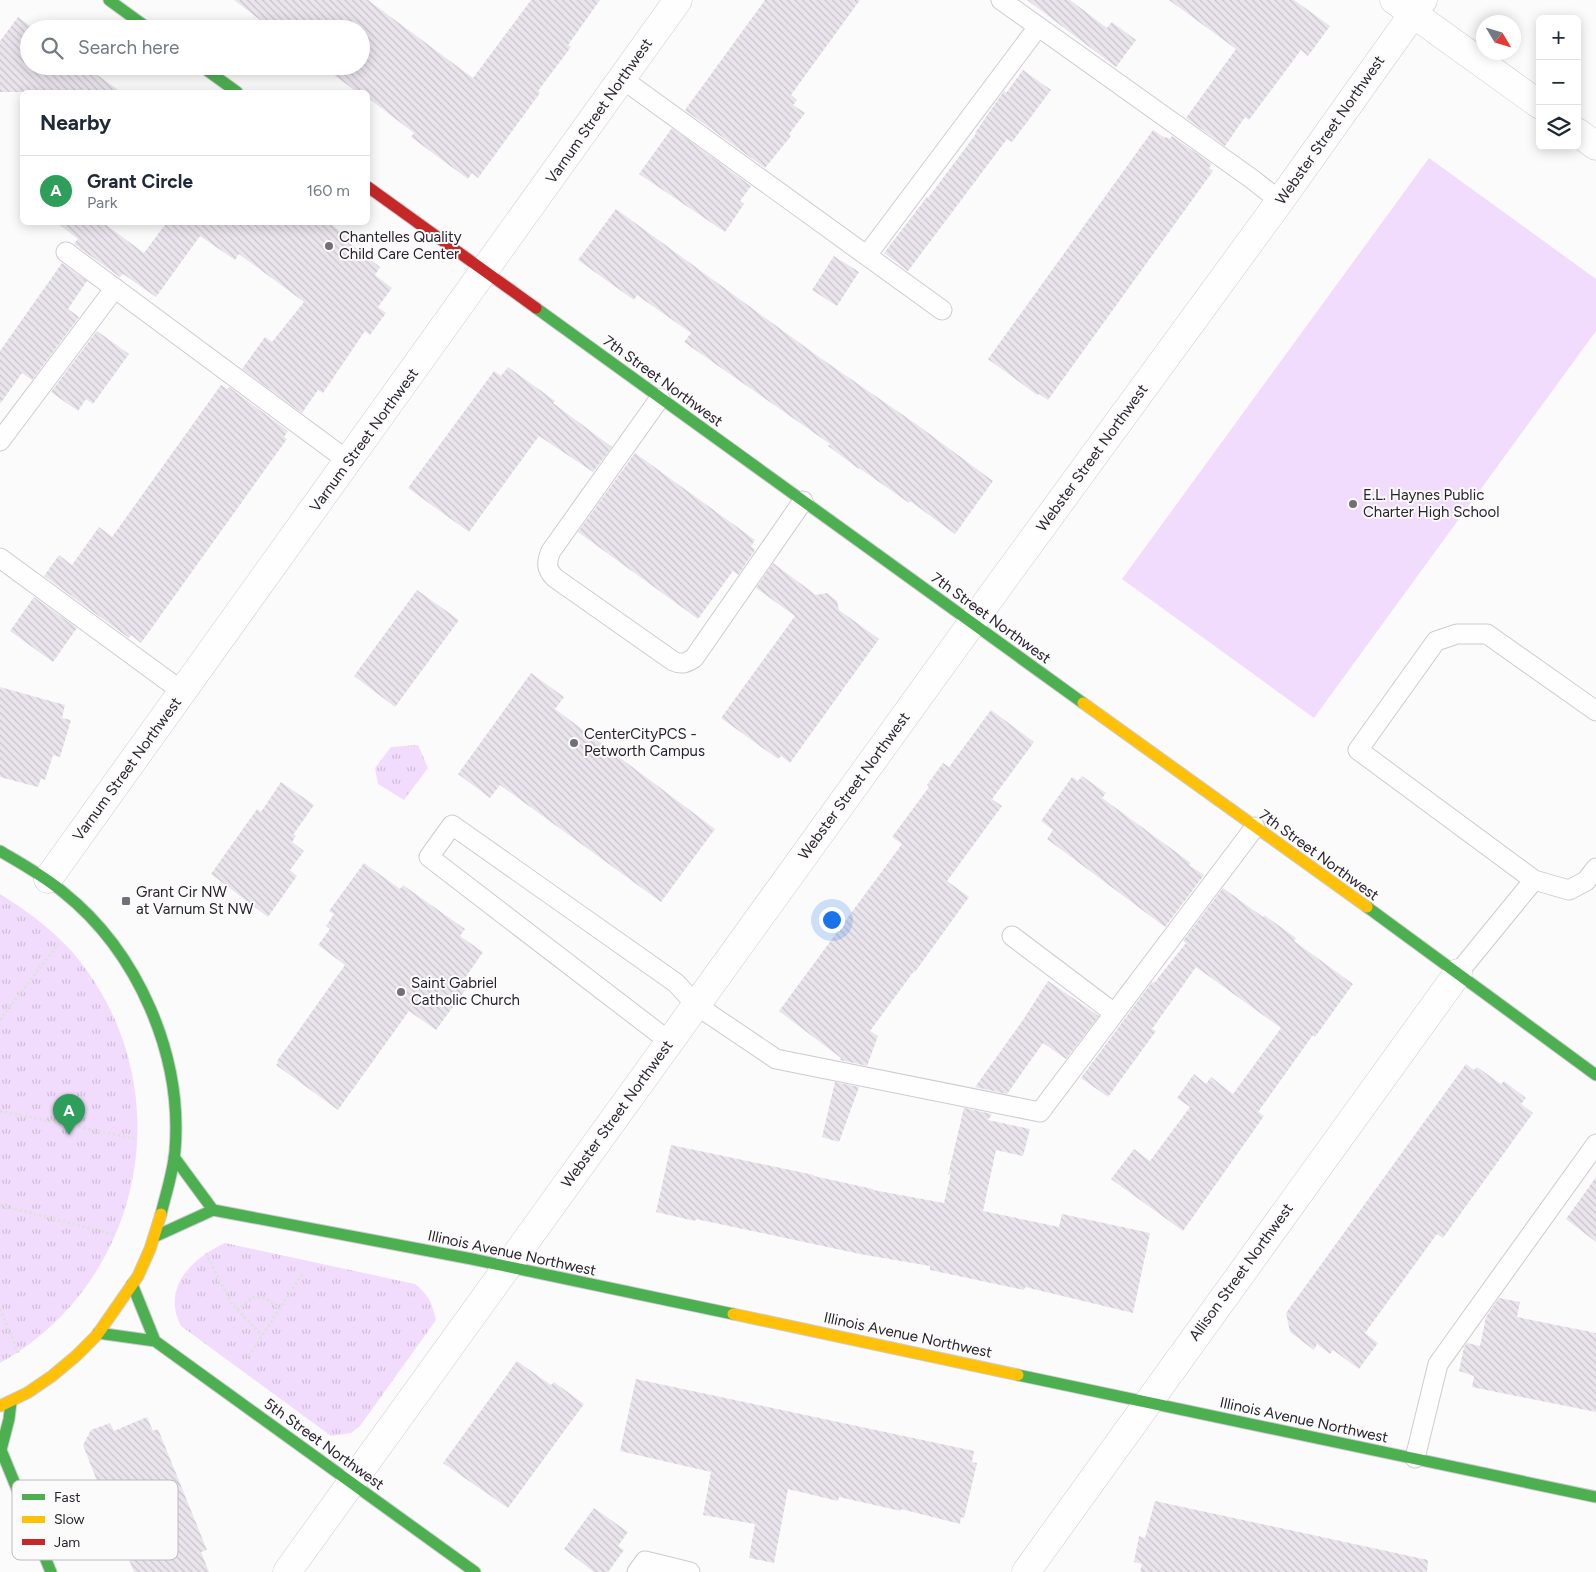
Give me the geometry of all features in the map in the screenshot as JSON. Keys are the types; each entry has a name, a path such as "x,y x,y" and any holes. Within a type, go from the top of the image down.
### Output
{"street":[{"path":"110,0 137,20"},
{"name":"Varnum Street Northwest","path":"48,879 678,0"},
{"path":"1410,5 1536,102"},
{"name":"Webster Street Northwest","path":"287,1572 972,623 1280,202 1410,5"},
{"path":"213,75 234,90"},
{"path":"1581,135 1596,146"},
{"name":"7th Street Northwest","path":"370,188 1458,973 1596,1075"},
{"path":"0,851 22,862 48,879 82,907 112,942 139,983 165,1051 170,1074 175,1123 172,1171 156,1236 138,1275 98,1333 79,1353 58,1371 11,1402 0,1406"},
{"name":"Allison Street Northwest","path":"1026,1572 1458,973"},
{"path":"156,1236 213,1210 174,1157"},
{"name":"Illinois Avenue Northwest","path":"213,1210 507,1266 1596,1496"},
{"path":"132,1284 155,1341"},
{"name":"5th Street Northwest","path":"98,1333 155,1341 475,1572"},
{"path":"11,1402 9,1419 1,1450 13,1480"},
{"path":"46,1560 51,1572"}],"lane":[{"path":"1001,0 1280,202"},
{"path":"867,255 1038,27"},
{"path":"621,78 942,310"},
{"path":"66,252 348,461"},
{"path":"0,440 115,288"},
{"path":"660,398 551,551 547,560 548,571 555,578 673,661 678,664 686,664 694,658 803,501"},
{"path":"0,558 183,692"},
{"path":"1596,711 1487,634 1457,634 1436,642 1358,750 1534,880 1569,890 1586,881 1596,868"},
{"path":"670,1042 429,857 452,825 676,983 696,1005 776,1059 1040,1112 1254,827"},
{"path":"1458,973 1534,880"},
{"path":"1012,936 1114,1013"},
{"path":"1415,1458 1438,1364 1596,1144"},
{"path":"637,1572 645,1561 690,1572"}],"path":[{"path":"0,1020 59,943"},
{"path":"0,1111 137,1139"},
{"path":"0,1205 116,1235"},
{"path":"206,1253 231,1304 262,1335"},
{"path":"249,1356 303,1273"},
{"path":"237,1310 253,1297 265,1298 279,1309"},
{"path":"0,1309 19,1354"}],"green space":[{"path":"1429,158 1596,279 1596,331 1314,718 1122,579"},
{"path":"418,745 428,768 404,800 378,784 375,768 391,747"},
{"path":"0,894 46,927 67,946 85,968 115,1019 132,1073 137,1129 131,1185 114,1238 86,1286 48,1329 0,1363"},
{"path":"225,1243 415,1284 427,1296 436,1320 360,1426 351,1433 331,1436 181,1326 176,1312 175,1299 177,1287 191,1266 201,1257"}],"building":[{"path":"234,0 368,0 473,78 531,0 600,0 568,45 571,47 538,91 540,93 478,178 472,173 468,179 411,137 414,133 370,100 370,90 354,90 334,75 370,75 370,20 260,20"},
{"path":"765,0 860,0 791,95 797,100 793,105 805,113 789,134 791,136 765,168 685,110"},
{"path":"1027,0 1070,0 1107,28 1112,22 1136,40 1116,67"},
{"path":"1169,0 1294,0 1330,26 1308,56 1301,50 1249,120 1245,117 1225,146 1186,118 1236,49"},
{"path":"18,17 22,20 20,20 20,75 97,75 118,90 20,90 20,92 0,92 0,41"},
{"path":"1023,70 1051,90 1012,142 1007,139 908,271 884,253 976,134 1004,91 1006,93"},
{"path":"672,128 751,186 740,201 744,204 725,232 639,174"},
{"path":"1153,130 1165,138 1170,139 1172,136 1212,164 1209,168 1213,171 1048,400 1039,394 1037,395 988,359"},
{"path":"616,209 993,481 955,534 910,501 909,503 859,469 828,446 830,444 684,342 691,333 637,295 634,300 578,260"},
{"path":"60,225 106,225 144,253 165,225 332,225 350,239 348,242 380,267 375,275 392,288 378,307 386,313 370,335 365,331 323,393 318,390 302,413 242,369 265,337 272,342 304,302 239,254 235,260 200,236 156,297 123,274 120,277 74,244 78,239"},
{"path":"834,256 859,272 837,306 812,290"},
{"path":"62,263 87,281 68,309 79,317 32,380 22,373 0,404 0,351"},
{"path":"97,331 129,354 93,404 86,399 78,411 51,392"},
{"path":"508,367 555,401 553,403 612,447 593,472 539,436 469,532 408,488 494,371 501,376"},
{"path":"221,385 227,389 229,387 288,431 284,437 287,439 141,643 131,635 129,638 44,576 59,555 72,565 99,527 112,537"},
{"path":"635,453 755,540 751,546 755,550 738,575 733,571 698,619 578,532"},
{"path":"773,563 816,595 827,593 837,601 839,610 879,639 790,763 781,756 778,759 721,718 795,616 756,588"},
{"path":"417,590 459,620 395,707 354,676"},
{"path":"34,597 77,628 53,662 10,631"},
{"path":"531,673 564,697 555,709 715,829 661,902 500,785 490,798 458,774"},
{"path":"0,687 65,705 62,718 71,720 60,757 53,755 45,780 41,778 38,787 0,777"},
{"path":"991,710 1034,742 992,799 1002,806 947,881 969,897 870,1031 878,1036 867,1066 840,1060 841,1058 779,1011 902,844 892,837 929,787 927,785 943,763 949,767"},
{"path":"1082,776 1106,793 1102,798 1191,863 1189,865 1204,875 1165,927 1047,839 1053,830 1041,821 1072,777 1078,781"},
{"path":"281,782 314,805 293,835 296,836 292,842 304,851 290,870 297,876 268,917 211,874 257,809 261,812"},
{"path":"364,863 400,889 403,885 465,929 460,936 483,952 463,981 469,985 436,1030 409,1011 338,1110 276,1065 345,965 318,945 330,929 326,926 334,914 329,911"},
{"path":"1223,888 1296,938 1294,941 1353,984 1315,1037 1313,1035 1258,1112 1264,1116 1183,1231 1111,1179 1134,1149 1150,1161 1190,1107 1177,1098 1194,1074 1206,1084 1211,1077 1233,1094 1281,1028 1196,967 1152,1029 1156,1031 1108,1097 1081,1078 1152,982 1154,983 1186,943 1183,941"},
{"path":"1048,981 1099,1016 1066,1059 1043,1043 1007,1094 975,1087 1023,1020"},
{"path":"1466,1064 1474,1070 1477,1067 1501,1084 1504,1081 1526,1098 1521,1104 1533,1113 1443,1238 1437,1234 1365,1333 1378,1343 1359,1369 1333,1350 1330,1354 1317,1344 1314,1350 1290,1332 1286,1313"},
{"path":"835,1082 859,1087 839,1142 822,1137"},
{"path":"964,1108 992,1114 988,1120 1030,1129 1023,1156 996,1150 983,1211 1059,1227 1062,1214 1150,1233 1133,1313 1025,1287 1024,1290 930,1270 930,1266 860,1254 656,1212 671,1145 814,1175 873,1190 944,1203 951,1172 948,1175"},
{"path":"1596,1177 1596,1242 1566,1219"},
{"path":"1499,1298 1520,1302 1517,1317 1596,1333 1596,1412 1472,1387 1474,1376 1459,1371 1464,1347 1467,1343 1480,1346 1486,1317"},
{"path":"517,1361 551,1385 554,1382 584,1404 508,1508 443,1463"},
{"path":"636,1379 974,1451 972,1462 977,1463 964,1518 961,1517 960,1524 901,1509 901,1511 839,1497 838,1501 788,1489 774,1563 749,1558 755,1524 703,1515 711,1472 620,1451"},
{"path":"147,1417 153,1431 158,1429 207,1550 201,1552 209,1572 134,1572 129,1560 178,1560 178,1480 97,1480 83,1445 91,1430 110,1423 114,1431"},
{"path":"1155,1501 1428,1560 1427,1572 1140,1572 1142,1564 1134,1562 1139,1536 1145,1538"},
{"path":"594,1508 628,1532 618,1546 624,1550 608,1572 594,1572 564,1549"}],"traffic: fast":[{"path":"109,0 137,20"},
{"path":"213,75 234,90"},
{"path":"536,308 1083,703"},
{"path":"0,851 33,870 63,892 90,916 113,944 134,975 150,1008 163,1043 171,1078 176,1115 174,1159 161,1214"},
{"path":"1367,907 1596,1075"},
{"path":"174,1157 213,1210"},
{"path":"156,1236 213,1210 472,1259 733,1314"},
{"path":"132,1284 155,1341"},
{"path":"98,1333 155,1341 475,1572"},
{"path":"1018,1375 1596,1497"},
{"path":"11,1402 9,1419 1,1450 13,1480"},
{"path":"46,1560 51,1572"}],"traffic: slow":[{"path":"1083,703 1367,907"},
{"path":"0,1406 27,1393 52,1376 97,1335 138,1276 150,1249 161,1214"},
{"path":"733,1314 1018,1375"}],"traffic: jam":[{"path":"370,188 536,308"}],"place":[{"name":"Chantelles Quality Child Care Center","path":"329,246"},
{"name":"E.L. Haynes Public Charter High School","path":"1353,504"},
{"name":"CenterCityPCS - Petworth Campus","path":"574,743"},
{"name":"Grant Cir NW at Varnum St NW","path":"126,901"},
{"name":"Saint Gabriel Catholic Church","path":"401,992"},
{"name":"Grant Circle","path":"69,1135"}]}
